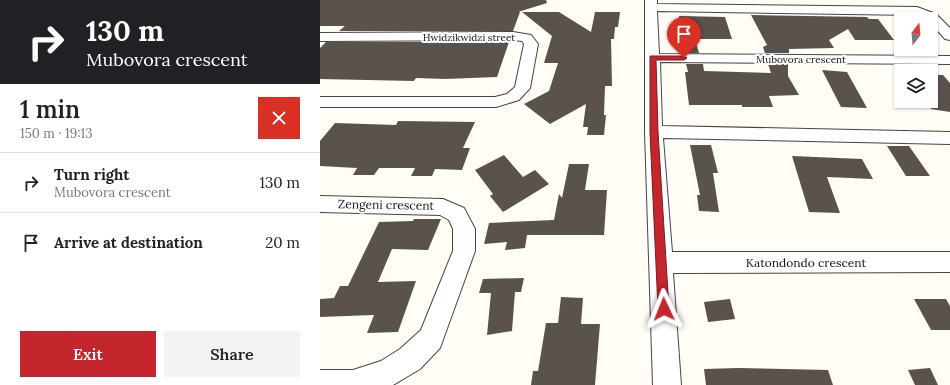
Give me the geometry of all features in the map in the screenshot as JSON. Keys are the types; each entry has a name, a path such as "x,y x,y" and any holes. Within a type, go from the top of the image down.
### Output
{"street":[{"path":"667,385 662,263 654,132 651,3 916,11 932,17 950,36"},
{"name":"Hwidzikwidzi street","path":"320,37 513,36 526,38 531,44 522,88 513,98 496,102 320,102"},
{"name":"Mubovora crescent","path":"653,58 950,60"},
{"path":"654,132 950,138"},
{"name":"Zengeni crescent","path":"320,204 443,207 457,214 464,229 464,251 431,339 410,359 388,373 353,384 320,384"},
{"name":"Katondondo crescent","path":"662,263 950,262"}],"building":[{"path":"320,0 546,0 547,3 518,12 520,12 513,31 339,31 345,26 320,26"},
{"path":"522,12 559,12 591,32 595,12 620,12 618,27 615,27 614,39 611,39 612,86 605,86 604,115 606,115 604,135 587,135 588,127 583,127 586,104 550,124 524,104 549,91 558,63 544,63 552,36"},
{"path":"751,15 868,17 867,18 870,19 878,19 894,40 855,40 848,29 829,40 834,48 789,49 789,53 765,53 763,47 767,45"},
{"path":"679,16 725,17 732,39 695,39 699,53 683,53 678,31 681,31"},
{"path":"326,42 509,42 497,77 445,79 416,78 414,81 320,79 320,48"},
{"path":"686,64 703,64 704,71 771,73 768,64 788,64 788,76 799,95 769,96 773,107 742,107 742,105 689,105 685,72 688,72"},
{"path":"822,70 847,72 867,108 841,107"},
{"path":"938,75 943,75 950,83 950,112 931,109 938,108"},
{"path":"398,121 475,122 463,148 470,148 462,170 435,169 432,176 411,176 415,168 379,168 374,175 353,175 357,168 320,166 320,141 335,123 396,125"},
{"path":"690,145 711,145 718,173 713,173 719,212 699,211 697,195 700,195"},
{"path":"887,146 909,146 930,176 906,176"},
{"path":"504,155 523,177 535,170 549,184 503,212 490,196 493,194 475,170"},
{"path":"792,156 862,159 873,179 827,177 840,213 809,212"},
{"path":"569,164 589,164 585,190 607,190 604,235 527,235 525,248 505,250 507,242 484,244 489,223 554,220 559,194 562,198"},
{"path":"414,219 441,219 428,250 392,249 378,282 416,281 398,332 367,333 374,315 320,317 320,299 334,298 340,286 348,286 379,222 413,221"},
{"path":"524,278 521,292 515,292 512,331 487,335 491,293 479,293 483,279"},
{"path":"561,297 583,298 581,324 600,324 595,385 531,385 533,371 538,371 546,323 558,323"},
{"path":"730,299 735,319 708,322 704,302"},
{"path":"914,299 946,299 950,306 950,330 931,330"},
{"path":"738,368 828,370 833,385 706,385 704,369"},
{"path":"930,368 938,385 915,385 908,370"}],"route":[{"path":"664,309 654,132 653,58 684,58"}]}
